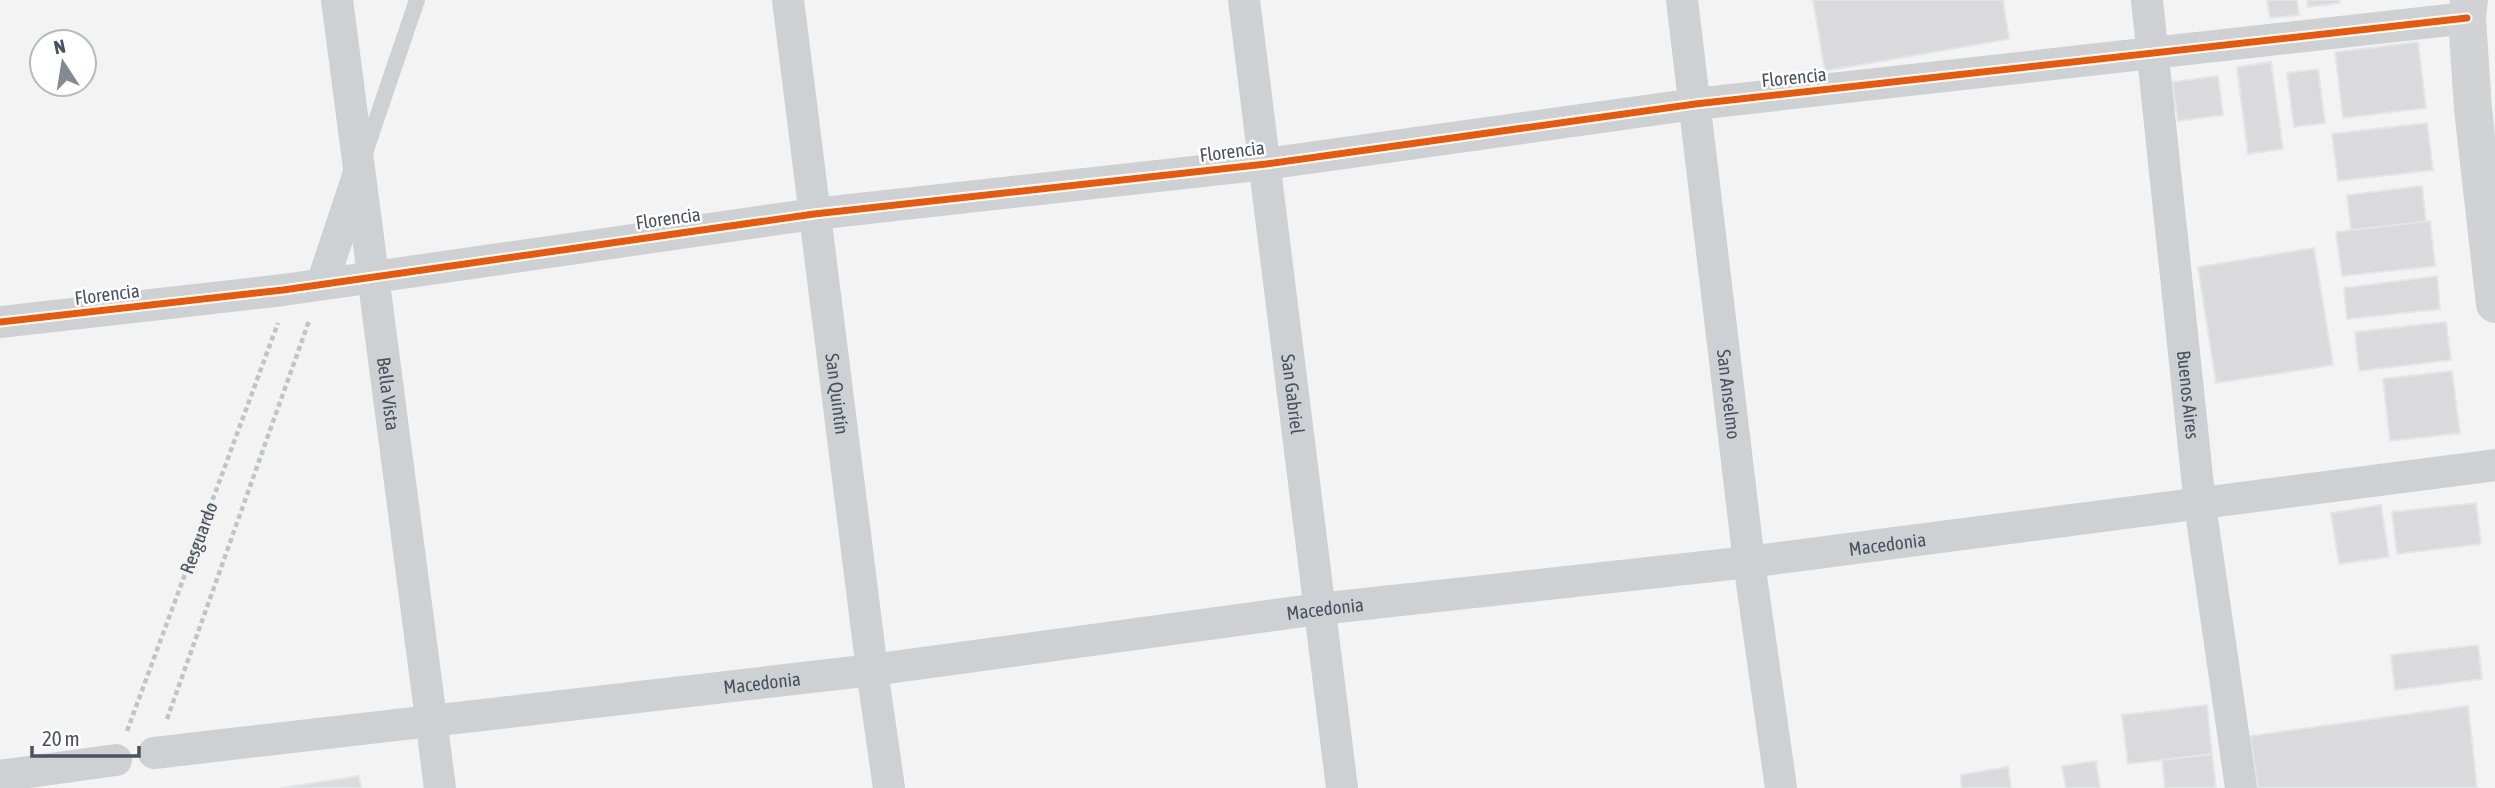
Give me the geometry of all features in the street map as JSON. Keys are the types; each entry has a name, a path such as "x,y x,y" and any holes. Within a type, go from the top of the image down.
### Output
{"street":[{"name":"Bella Vista","path":"337,0 440,788"},
{"name":"San Quintín","path":"788,0 889,788"},
{"name":"San Gabriel","path":"1244,0 1342,788"},
{"name":"San Anselmo","path":"1682,0 1749,562 1781,788"},
{"name":"Buenos Aires","path":"2147,0 2200,505 2241,788"},
{"path":"2468,9 2484,114 2495,304"},
{"name":"Florencia","path":"0,322 307,286 814,214 1266,163 1695,104 2153,53 2468,9"},
{"path":"307,286 360,168"},
{"name":"Macedonia","path":"154,754 872,670 1319,609 1749,562 2495,466"},
{"path":"0,776 116,760"}],"lane":[{"path":"360,168 417,0"}],"path":[{"path":"154,754 307,286"}],"building":[{"path":"1813,0 2003,0 2009,39 1825,71"},
{"path":"2267,0 2297,0 2299,15 2270,18"},
{"path":"2307,0 2339,0 2340,3 2308,7"},
{"path":"2418,42 2426,108 2343,118 2335,52"},
{"path":"2271,62 2283,149 2248,154 2237,67"},
{"path":"2318,69 2325,123 2294,127 2287,73"},
{"path":"2218,76 2223,115 2178,121 2172,82"},
{"path":"2427,123 2433,170 2338,181 2332,134"},
{"path":"2422,186 2426,222 2351,230 2347,195"},
{"path":"2430,221 2435,266 2342,276 2336,232"},
{"path":"2314,248 2333,365 2216,383 2198,267"},
{"path":"2437,276 2440,309 2347,319 2344,288"},
{"path":"2446,322 2451,360 2359,371 2355,332"},
{"path":"2452,371 2460,433 2390,441 2383,379"},
{"path":"2476,503 2481,544 2397,554 2392,512"},
{"path":"2381,505 2389,557 2339,564 2331,513"},
{"path":"2478,645 2482,679 2395,690 2391,655"},
{"path":"2207,705 2212,754 2128,764 2122,715"},
{"path":"2468,706 2477,788 2258,788 2250,736"},
{"path":"2212,754 2216,788 2165,788 2162,760"},
{"path":"2096,761 2100,788 2066,788 2062,766"},
{"path":"2008,767 2011,788 1962,788 1960,775"},
{"path":"359,776 361,788 281,788"}],"cycle path":[{"path":"0,322 283,290 814,214 1266,164 1695,104 2467,18"}]}
